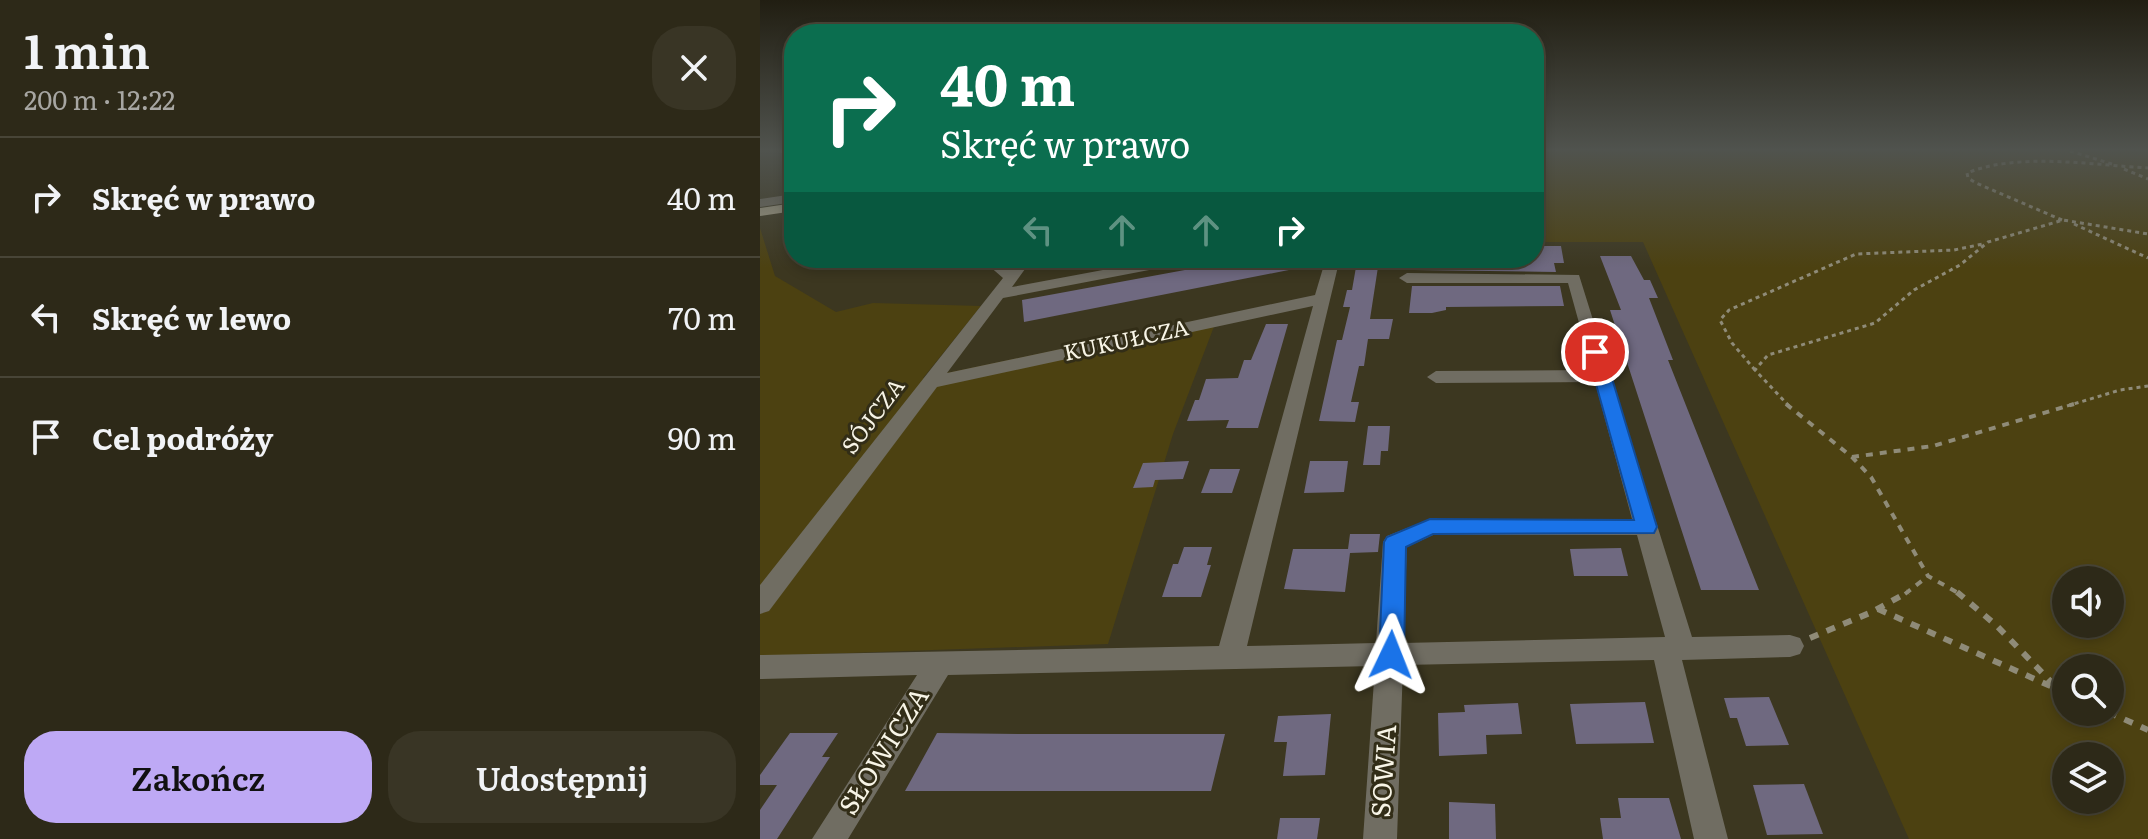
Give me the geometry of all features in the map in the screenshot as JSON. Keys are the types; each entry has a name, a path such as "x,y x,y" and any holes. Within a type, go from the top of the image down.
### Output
{"main road":[{"path":"760,212 784,208"}],"street":[{"path":"760,203 784,199"},
{"path":"1000,268 1010,276"},
{"name":"SÓJCZA","path":"760,604 1017,268"},
{"path":"996,295 1138,268"},
{"path":"1230,658 1331,268"},
{"path":"1407,278 1574,278 1647,527 1711,839"},
{"name":"KUKUŁCZA","path":"929,383 1325,298"},
{"path":"1436,377 1603,376"},
{"name":"SOWIA","path":"1380,839 1395,542 1430,527 1647,527"},
{"path":"760,667 1790,646"},
{"name":"SŁOWICZA","path":"829,839 940,664"}],"path":[{"path":"1993,190 2148,258"},
{"path":"2052,683 1982,614 1943,582 1928,576 1908,546 1879,490 1852,457 1784,402 1732,343 1720,320 1729,310 1856,254 1954,250 2063,220 2148,234"},
{"path":"1755,370 1768,355 1875,323 1914,290 1960,265 1988,242"},
{"path":"1852,457 1933,446 2120,390 2148,386"},
{"path":"1790,646 1878,609 1915,588 1928,576"},
{"path":"1878,609 2052,686"},
{"path":"2124,719 2148,730"}],"shaded area":[{"path":"1544,190 2148,190 2148,839 1909,839 1643,242 1544,242"},
{"path":"760,228 775,276 836,312 873,303 981,306 923,378 1218,316 1173,434 1108,644 760,656"}],"building":[{"path":"1544,246 1561,246 1564,263 1554,263 1556,272 1414,270 1544,268"},
{"path":"1600,256 1631,256 1644,280 1650,280 1658,298 1649,298 1673,360 1668,360 1759,590 1701,590 1610,310 1621,310"},
{"path":"1196,268 1299,268 1024,322 1022,300"},
{"path":"1356,268 1378,268 1370,319 1393,319 1389,339 1368,339 1364,366 1359,366 1351,402 1359,402 1355,422 1319,421 1337,340 1342,340 1350,307 1343,307 1347,290 1352,290"},
{"path":"1412,286 1560,286 1564,306 1446,307 1446,310 1432,313 1409,313"},
{"path":"1266,324 1288,324 1258,428 1226,428 1229,420 1187,421 1206,379 1238,378 1244,360 1251,360"},
{"path":"1368,426 1390,426 1388,451 1381,451 1380,465 1363,465"},
{"path":"1189,461 1183,479 1155,480 1153,487 1133,488 1143,463"},
{"path":"1310,461 1348,461 1344,492 1304,493"},
{"path":"1210,469 1240,469 1232,493 1201,493"},
{"path":"1350,534 1380,534 1378,552 1350,553 1345,592 1284,589 1293,549 1348,549"},
{"path":"1184,547 1212,547 1207,565 1211,565 1201,597 1162,597 1173,564 1178,564"},
{"path":"1621,548 1628,576 1574,576 1570,549"},
{"path":"1769,697 1789,745 1746,746 1737,718 1730,718 1724,698"},
{"path":"1645,702 1654,743 1576,744 1570,704"},
{"path":"1518,703 1522,734 1486,735 1487,754 1439,756 1438,713 1465,712 1464,705"},
{"path":"1331,714 1325,775 1283,776 1287,742 1274,742 1278,716"},
{"path":"790,733 838,733 822,757 830,757 777,839 760,839 760,810 777,785 760,785 760,775"},
{"path":"937,733 1225,734 1211,791 905,791"},
{"path":"1804,784 1823,834 1767,835 1753,785"},
{"path":"1618,798 1669,798 1681,839 1603,839 1600,818 1621,818"},
{"path":"1449,802 1495,804 1496,839 1449,839"},
{"path":"1280,818 1320,818 1317,839 1277,839"}],"route":[{"path":"1391,655 1395,542 1430,527 1647,527 1595,352"}]}
